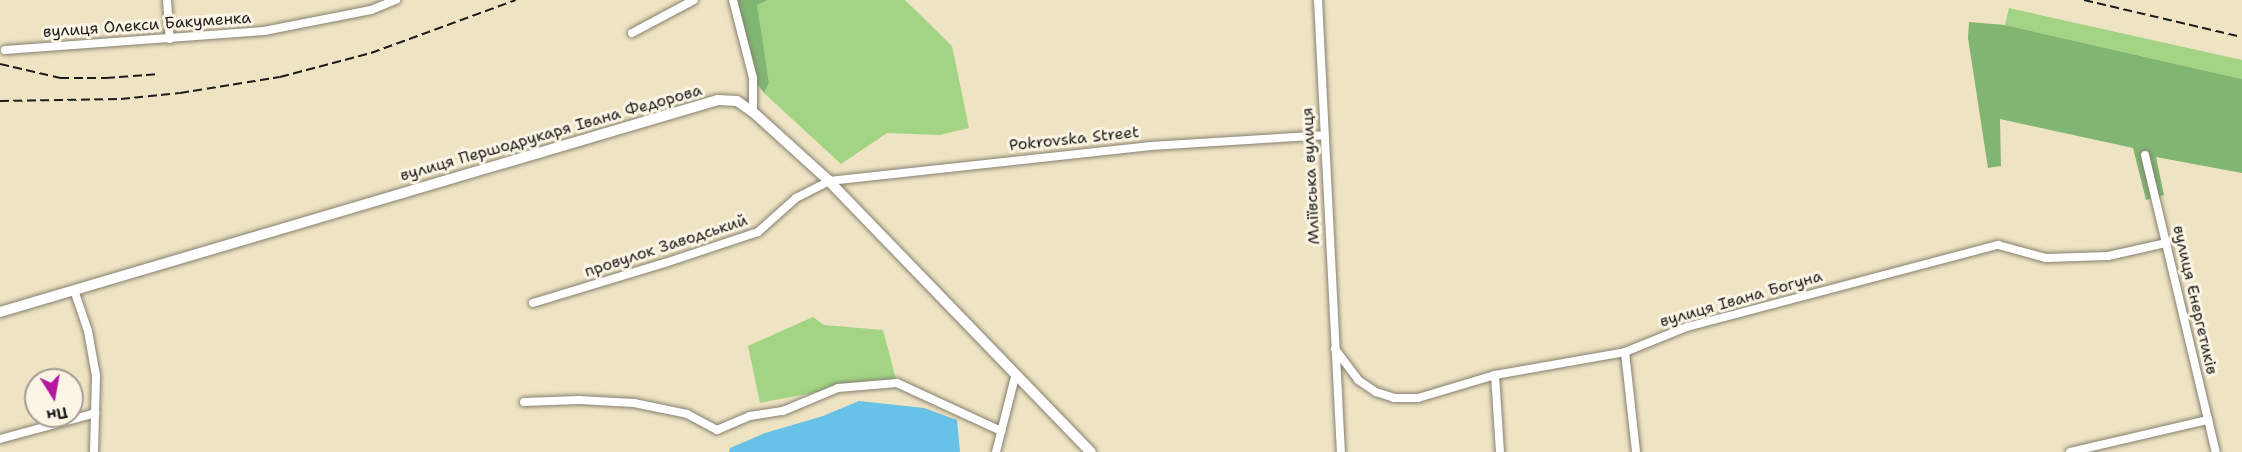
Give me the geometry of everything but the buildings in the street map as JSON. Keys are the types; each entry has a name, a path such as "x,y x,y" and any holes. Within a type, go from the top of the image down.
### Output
{"street":[{"path":"167,0 170,39"},
{"name":"вулиця Олекси Бакуменка","path":"4,50 264,31 371,10 396,0"},
{"path":"632,33 694,0"},
{"path":"733,0 753,78 753,112"},
{"name":"Мліївська вулиця","path":"1318,0 1335,349"},
{"name":"вулиця Першодрукаря Івана Федорова","path":"0,312 718,100 737,101 753,112 829,181 1091,452"},
{"name":"Pokrovska Street","path":"829,181 1151,146 1324,135"},
{"name":"вулиця Енергетиків","path":"2145,155 2216,452"},
{"name":"провулок Заводський","path":"533,303 758,232 796,198 829,181"},
{"name":"вулиця Івана Богуна","path":"1335,349 1358,380 1376,392 1394,398 1418,398 1496,375 1625,352 1687,327 1998,245 2046,258 2108,256 2166,243"},
{"path":"74,290 88,331 96,376 94,452"},
{"path":"1335,349 1341,452"},
{"path":"1625,352 1636,452"},
{"path":"1496,375 1500,452"},
{"path":"996,452 1016,377"},
{"path":"524,402 579,400 634,404 687,414 717,430 750,416 783,411 838,388 897,383 1001,431"},
{"path":"0,439 96,413"},
{"path":"2070,452 2208,420"}],"green space":[{"path":"733,0 768,0 757,5 769,83 764,93 753,78"},
{"path":"768,0 905,0 952,46 969,128 940,135 887,133 841,164 764,93 769,83 756,5"},
{"path":"2009,8 2242,60 2242,79 2005,25"},
{"path":"1969,22 2005,25 2242,79 2242,173 2156,157 2164,195 2146,200 2133,148 2000,119 2001,166 1988,168 1968,38"},
{"path":"813,317 824,325 883,330 897,383 838,388 760,403 748,346"}],"water":[{"path":"859,401 924,408 957,420 960,452 729,452 730,448 765,433 823,416"}],"railway":[{"path":"0,101 121,99 180,93 280,77 371,53 516,0"},
{"path":"2084,0 2242,37"},
{"path":"0,64 60,78 106,78 160,74"}]}
